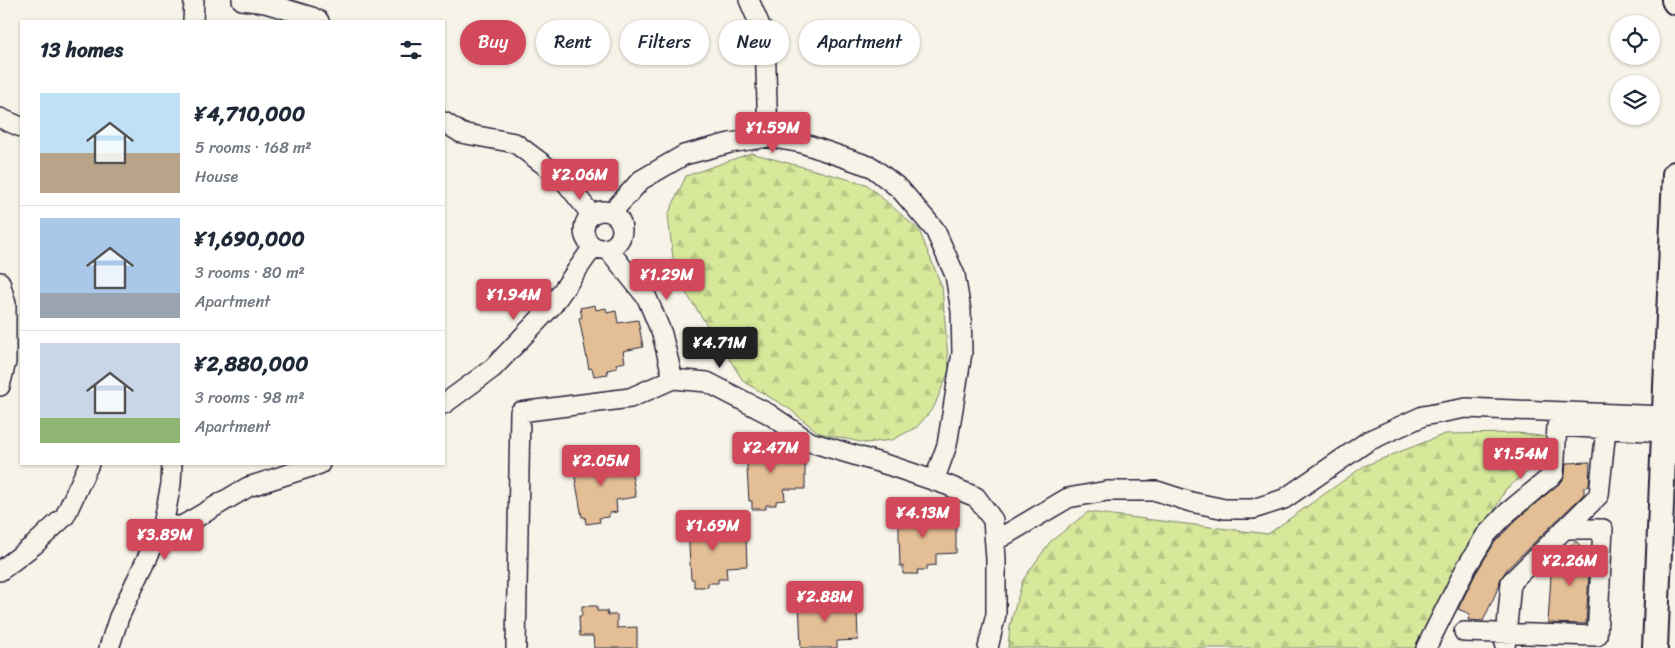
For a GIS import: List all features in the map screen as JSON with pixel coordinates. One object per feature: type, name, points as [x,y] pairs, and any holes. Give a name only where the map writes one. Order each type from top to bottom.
[{"type":"main road","points":[[1655,648],[1675,174]]},
{"type":"street","points":[[193,20],[194,0]]},
{"type":"street","points":[[242,0],[265,3],[317,20]]},
{"type":"street","points":[[749,0],[765,37],[768,138]]},
{"type":"street","points":[[0,118],[20,127]]},
{"type":"street","points":[[445,123],[461,133],[515,144],[563,179],[591,214]]},
{"type":"street","points":[[612,212],[641,180],[684,155],[730,143],[768,138],[802,143],[872,167],[900,189],[935,230],[955,274],[961,311],[962,353],[947,445],[934,481]]},
{"type":"street","points":[[445,403],[493,368],[552,306],[601,248],[615,245],[620,240],[622,224],[612,212],[605,210],[591,214],[586,220],[584,235],[588,242],[601,248],[648,298],[662,334],[673,379]]},
{"type":"street","points":[[0,282],[6,304],[6,362],[0,386]]},
{"type":"street","points":[[516,648],[520,412],[630,398],[673,379],[707,382],[769,414],[810,442],[934,481],[976,497],[993,520],[995,541],[996,614],[988,648]]},
{"type":"street","points":[[995,541],[1068,498],[1106,491],[1158,490],[1191,502],[1225,509],[1253,509],[1284,500],[1368,441],[1423,416],[1466,408],[1664,424]]},
{"type":"street","points":[[1426,648],[1466,568],[1486,535],[1508,512],[1554,474],[1557,426],[1606,429],[1664,424]]},
{"type":"street","points":[[1506,640],[1510,582],[1599,495],[1606,429]]},
{"type":"street","points":[[0,571],[34,546],[65,516],[89,465]]},
{"type":"street","points":[[109,648],[118,617],[163,525],[171,484],[172,465]]},
{"type":"street","points":[[163,525],[182,526],[248,487],[317,465]]},
{"type":"street","points":[[1464,632],[1506,640],[1597,636],[1603,529],[1564,529]]},
{"type":"green space","points":[[751,153],[866,184],[919,230],[942,287],[949,370],[934,407],[917,427],[892,440],[865,443],[819,433],[788,408],[744,382],[675,276],[668,215],[686,176]]},
{"type":"green space","points":[[1518,433],[1548,437],[1546,457],[1506,489],[1419,648],[1008,648],[1010,625],[1023,580],[1050,542],[1088,512],[1268,534],[1364,466],[1445,434]]},
{"type":"building","points":[[595,305],[596,310],[606,308],[607,313],[616,311],[618,323],[638,320],[643,347],[623,351],[625,362],[616,364],[617,368],[607,370],[608,374],[594,376],[592,368],[589,369],[579,318],[582,317],[580,308]]},
{"type":"building","points":[[749,439],[765,439],[765,444],[775,444],[775,448],[784,448],[785,461],[805,460],[805,489],[784,489],[785,500],[776,501],[776,505],[766,505],[766,509],[752,509],[752,501],[749,501],[747,469],[747,449],[750,449]]},
{"type":"building","points":[[589,453],[590,458],[600,457],[601,461],[610,460],[612,472],[631,469],[636,497],[616,500],[617,512],[609,513],[609,517],[599,518],[600,522],[586,524],[585,517],[582,517],[573,466],[576,465],[574,456]]},
{"type":"building","points":[[1590,462],[1589,486],[1584,487],[1584,494],[1507,569],[1500,580],[1483,621],[1468,620],[1470,614],[1458,609],[1476,573],[1495,542],[1516,520],[1561,482],[1565,475],[1566,463]]},
{"type":"building","points":[[901,504],[916,504],[916,509],[926,509],[927,513],[936,513],[936,526],[956,525],[956,553],[936,554],[936,565],[927,566],[927,570],[917,570],[918,574],[903,574],[903,566],[900,566],[899,534]]},
{"type":"building","points":[[691,517],[706,517],[707,522],[717,522],[717,526],[726,526],[726,539],[746,538],[747,566],[726,567],[727,579],[718,579],[718,583],[708,583],[708,587],[694,587],[694,579],[691,579],[689,547]]},
{"type":"building","points":[[1576,541],[1590,557],[1586,624],[1548,623],[1552,559],[1563,560],[1563,552]]},
{"type":"building","points":[[802,591],[817,591],[817,596],[827,596],[828,600],[837,600],[837,613],[857,612],[858,640],[837,641],[837,648],[801,648],[799,601],[802,601]]},
{"type":"building","points":[[582,606],[597,606],[597,611],[607,611],[608,615],[617,615],[617,628],[637,627],[637,648],[594,648],[593,636],[580,636],[579,616],[582,616]]}]
